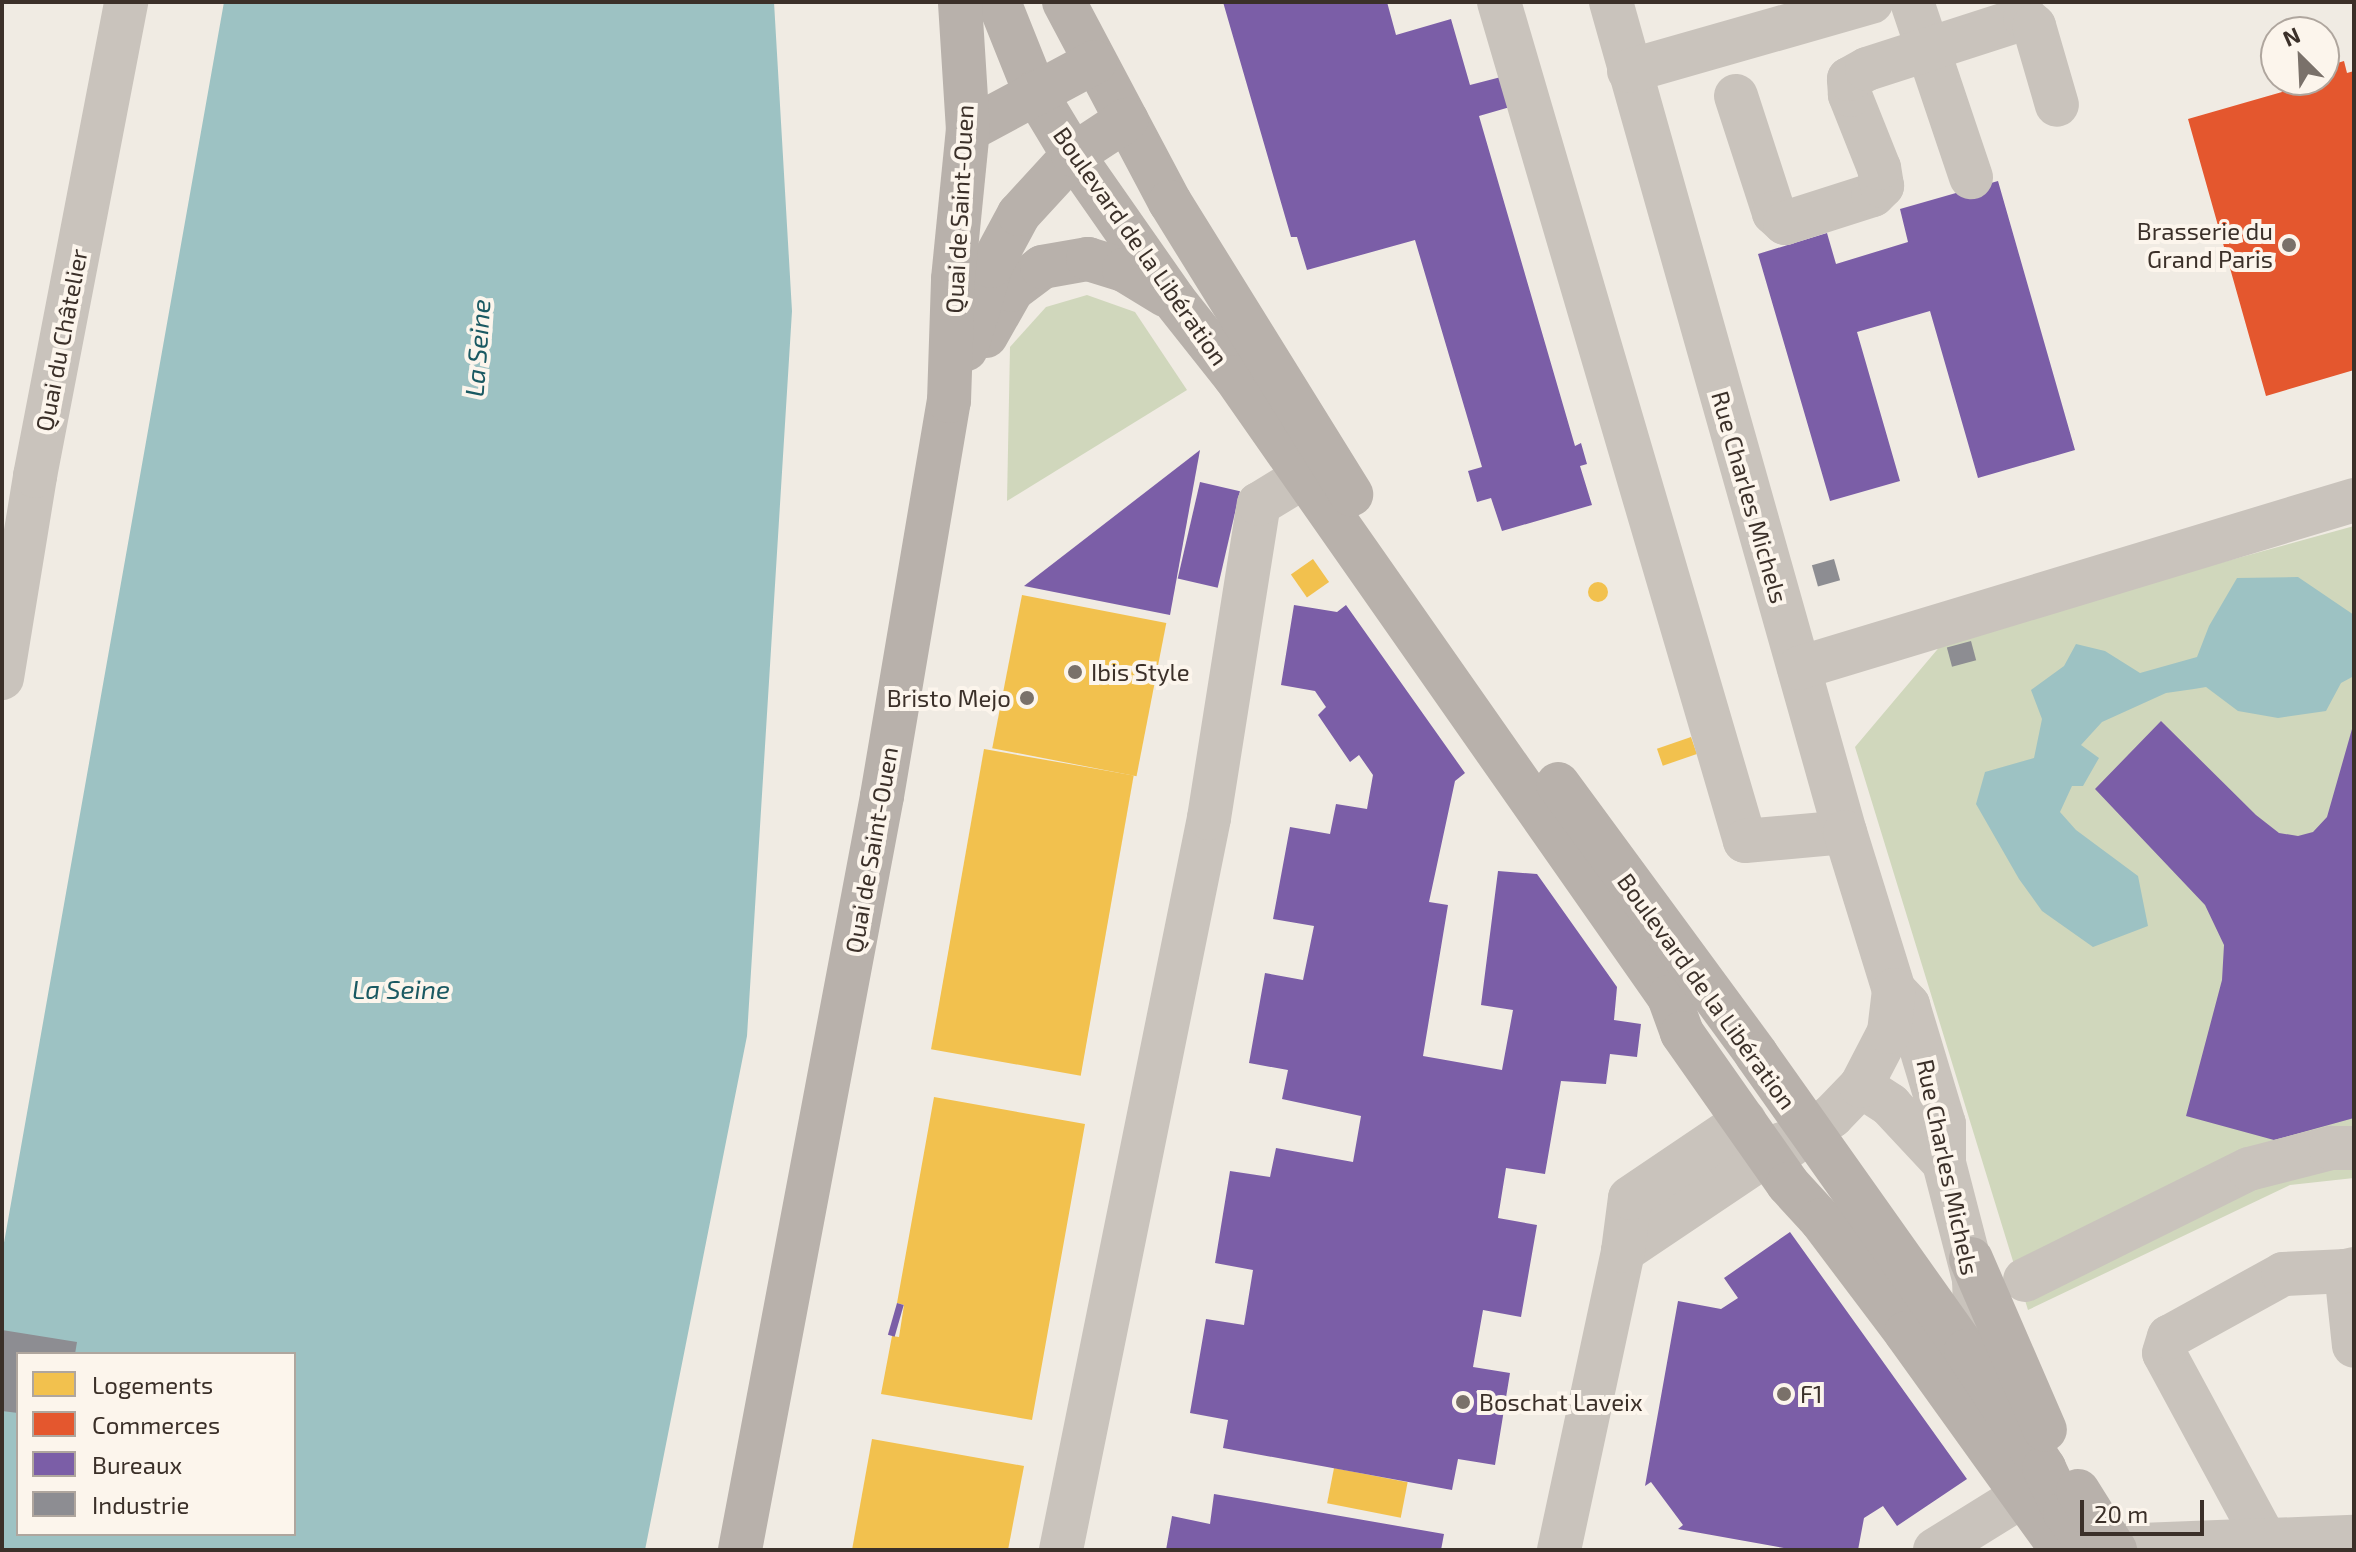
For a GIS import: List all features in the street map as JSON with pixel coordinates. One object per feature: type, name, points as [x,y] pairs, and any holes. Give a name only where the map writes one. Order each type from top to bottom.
[{"type":"main road","name":"Quai de Saint-Ouen","points":[[740,1550],[882,796],[949,401],[953,279],[968,130],[960,2]]},
{"type":"main road","name":"Boulevard de la Libération","points":[[999,2],[1035,92],[1073,155],[1174,300],[1235,377],[1316,470],[1611,861],[1777,1143],[2022,1496],[2094,1548]]},
{"type":"main road","points":[[1064,2],[1316,470]]},
{"type":"main road","points":[[968,130],[1095,62]]},
{"type":"main road","points":[[949,401],[991,266],[1019,214],[1073,155],[1126,120]]},
{"type":"main road","points":[[949,401],[1012,290],[1042,267],[1088,259],[1124,270],[1174,300]]},
{"type":"main road","name":"Boulevard de la Libération","points":[[1316,470],[1669,997],[1682,1033],[1777,1143],[1966,1351],[2044,1468],[2065,1513],[2094,1548]]},
{"type":"main road","points":[[1971,1259],[2094,1548]]},
{"type":"street","name":"Quai du Châtelier","points":[[2,678],[35,476],[126,2]]},
{"type":"street","points":[[1499,2],[1745,841],[1845,832]]},
{"type":"street","name":"Rue Charles Michels","points":[[1559,1550],[1623,1251],[1630,1198],[1777,1143],[1832,1116],[1861,1086],[1889,1032],[1894,990],[1845,832],[1611,2]]},
{"type":"street","points":[[1629,71],[1871,2]]},
{"type":"street","points":[[1912,2],[1971,177]]},
{"type":"street","points":[[1736,96],[1774,213],[1785,223],[1873,195],[1882,186],[1879,168],[1850,95],[1849,79],[1927,47],[2025,18],[2034,26],[2057,105]]},
{"type":"street","points":[[1061,1550],[1209,818],[1259,504],[1316,470]]},
{"type":"street","points":[[1799,668],[2352,502]]},
{"type":"street","name":"Rue Charles Michels","points":[[1894,990],[1908,1005],[1930,1075],[1944,1124],[1944,1163],[1971,1259],[1975,1309],[1966,1351]]},
{"type":"street","points":[[1861,1086],[1890,1105],[1944,1163]]},
{"type":"street","points":[[2025,1280],[2249,1169],[2331,1148],[2354,1148]]},
{"type":"street","points":[[2264,1538],[2164,1353],[2169,1337],[2283,1274],[2350,1270],[2354,1346]]},
{"type":"street","points":[[1935,1550],[2022,1496]]},
{"type":"street","points":[[2094,1548],[2264,1538],[2354,1537]]},
{"type":"green space","points":[[1087,295],[1135,312],[1187,390],[1007,501],[1010,347],[1046,307]]},
{"type":"green space","points":[[2354,526],[2354,1178],[2290,1185],[2028,1310],[1855,747],[1947,638]]},
{"type":"water","name":"La Seine","points":[[224,2],[774,2],[792,311],[747,1036],[645,1550],[2,1550],[2,1254]]},
{"type":"water","points":[[2298,577],[2354,615],[2354,676],[2341,683],[2326,711],[2278,718],[2238,711],[2206,687],[2166,693],[2102,722],[2081,745],[2099,758],[2083,786],[2072,786],[2060,812],[2076,830],[2138,876],[2148,926],[2093,947],[2042,911],[2019,879],[1976,804],[1985,772],[2034,758],[2042,719],[2031,690],[2064,666],[2076,644],[2105,651],[2140,673],[2197,657],[2209,626],[2237,578]]},
{"type":"building: Logements","points":[[1313,559],[1329,582],[1307,597],[1291,574]]},
{"type":"building: Logements","points":[[1594,582],[1602,582],[1608,592],[1602,602],[1594,602],[1588,596],[1588,588]]},
{"type":"building: Logements","points":[[1022,595],[1166,623],[1137,776],[992,748]]},
{"type":"building: Logements","points":[[1691,737],[1697,754],[1663,766],[1657,749]]},
{"type":"building: Logements","points":[[984,749],[1134,775],[1081,1076],[931,1049]]},
{"type":"building: Logements","points":[[934,1097],[1085,1124],[1032,1420],[881,1394],[892,1336],[899,1337],[904,1305],[897,1303]]},
{"type":"building: Logements","points":[[872,1439],[1024,1466],[1008,1550],[852,1550]]},
{"type":"building: Logements","points":[[1334,1468],[1408,1482],[1401,1518],[1327,1503]]},
{"type":"building: Commerces","name":"Brasserie du Grand Paris","points":[[2344,61],[2347,73],[2354,71],[2354,370],[2266,396],[2188,119],[2268,96],[2340,96],[2340,62]]},
{"type":"building: Bureaux","points":[[1223,2],[1387,2],[1396,35],[1451,19],[1470,85],[1501,77],[1510,107],[1479,116],[1575,446],[1581,443],[1587,464],[1580,466],[1592,505],[1502,531],[1491,498],[1477,502],[1468,471],[1482,467],[1415,240],[1307,270],[1297,237],[1291,237]]},
{"type":"building: Bureaux","points":[[1998,181],[2075,450],[1978,478],[1930,311],[1857,332],[1900,481],[1830,501],[1758,254],[1827,233],[1836,264],[1908,242],[1900,209]]},
{"type":"building: Bureaux","points":[[1200,450],[1170,615],[1024,586]]},
{"type":"building: Bureaux","points":[[1200,482],[1240,491],[1218,588],[1178,578]]},
{"type":"building: Bureaux","points":[[1294,605],[1337,612],[1346,605],[1465,773],[1455,781],[1429,902],[1448,905],[1423,1056],[1502,1070],[1513,1010],[1481,1005],[1498,871],[1537,874],[1617,987],[1614,1020],[1641,1024],[1637,1057],[1610,1054],[1606,1084],[1561,1081],[1545,1174],[1506,1168],[1498,1218],[1537,1225],[1521,1317],[1483,1310],[1473,1367],[1510,1373],[1495,1465],[1458,1459],[1452,1490],[1223,1448],[1228,1420],[1190,1413],[1206,1319],[1244,1325],[1253,1270],[1215,1263],[1230,1171],[1270,1177],[1276,1148],[1353,1162],[1361,1116],[1282,1099],[1288,1070],[1249,1063],[1265,973],[1303,980],[1314,926],[1273,919],[1290,827],[1330,834],[1336,804],[1367,809],[1373,775],[1359,755],[1350,762],[1318,715],[1326,707],[1315,691],[1281,685]]},
{"type":"building: Bureaux","points":[[2161,721],[2256,815],[2279,833],[2298,836],[2313,832],[2327,817],[2354,722],[2354,1118],[2274,1140],[2186,1116],[2222,980],[2224,945],[2205,905],[2095,789]]},
{"type":"building: Bureaux","name":"F1","points":[[1790,1232],[1967,1479],[1897,1526],[1883,1506],[1864,1518],[1858,1550],[1795,1550],[1678,1529],[1683,1525],[1651,1482],[1645,1486],[1678,1301],[1721,1309],[1738,1298],[1724,1278]]},
{"type":"building: Bureaux","points":[[897,1303],[904,1305],[895,1337],[888,1335]]},
{"type":"building: Bureaux","points":[[1214,1494],[1444,1534],[1441,1550],[1166,1550],[1172,1516],[1210,1524]]},
{"type":"building: Industrie","points":[[1834,559],[1840,580],[1818,586],[1812,565]]},
{"type":"building: Industrie","points":[[1971,641],[1976,660],[1952,667],[1947,647]]},
{"type":"building: Industrie","points":[[2,1330],[77,1342],[75,1352],[16,1352],[16,1413],[2,1411]]},
{"type":"place","name":"Brasserie du Grand Paris","points":[[2289,245]]},
{"type":"place","name":"Ibis Style","points":[[1075,672]]},
{"type":"place","name":"Bristo Mejo","points":[[1027,698]]},
{"type":"place","name":"F1","points":[[1784,1394]]},
{"type":"place","name":"Boschat Laveix","points":[[1463,1402]]}]
